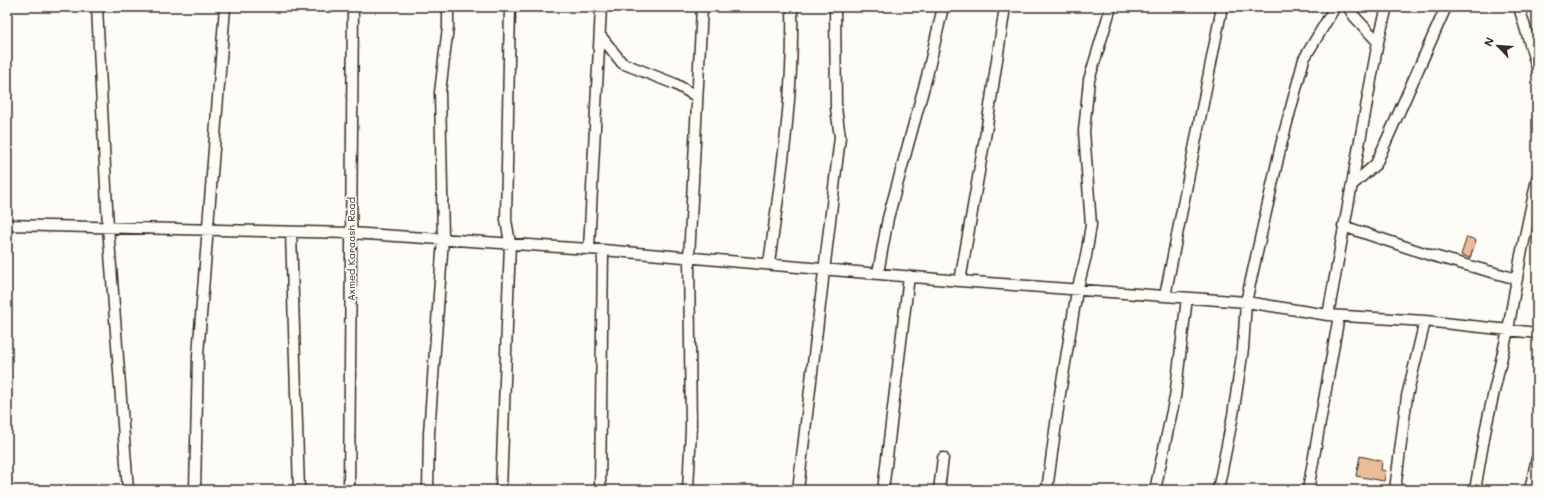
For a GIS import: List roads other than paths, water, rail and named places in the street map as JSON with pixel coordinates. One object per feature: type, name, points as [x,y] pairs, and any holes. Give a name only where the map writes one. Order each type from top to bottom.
[{"type":"street","points":[[97,7],[108,227],[128,490]]},
{"type":"street","points":[[195,490],[198,355],[224,7]]},
{"type":"street","name":"Axmed Karaash Road","points":[[349,490],[354,7]]},
{"type":"street","points":[[428,490],[429,433],[443,239],[440,92],[448,27],[448,7]]},
{"type":"street","points":[[500,490],[510,243],[506,220],[510,7]]},
{"type":"street","points":[[589,249],[601,7]]},
{"type":"street","points":[[688,490],[691,428],[689,258],[696,96],[702,7]]},
{"type":"street","points":[[769,263],[782,174],[792,73],[792,7]]},
{"type":"street","points":[[798,490],[826,270],[840,138],[836,108],[834,7]]},
{"type":"street","points":[[878,273],[888,218],[926,83],[943,7]]},
{"type":"street","points":[[960,281],[988,126],[1005,7]]},
{"type":"street","points":[[1047,490],[1060,394],[1077,291],[1086,256],[1091,225],[1084,131],[1089,80],[1111,7]]},
{"type":"street","points":[[1165,296],[1222,7]]},
{"type":"street","points":[[1218,490],[1233,415],[1243,349],[1246,302],[1281,145],[1304,59],[1336,7]]},
{"type":"street","points":[[1348,7],[1354,16],[1378,42]]},
{"type":"street","points":[[1328,315],[1343,226],[1378,42],[1387,7]]},
{"type":"street","points":[[1352,185],[1376,164],[1446,7]]},
{"type":"street","points":[[1519,7],[1537,68]]},
{"type":"street","points":[[600,35],[622,63],[675,84],[696,96]]},
{"type":"street","points":[[1475,490],[1486,427],[1508,330],[1516,279],[1537,179]]},
{"type":"street","points":[[7,225],[351,233],[510,243],[769,263],[826,270],[878,273],[1077,291],[1246,302],[1328,315],[1425,321],[1537,333]]},
{"type":"street","points":[[1343,226],[1430,254],[1516,279]]},
{"type":"street","points":[[291,232],[299,490]]},
{"type":"street","points":[[600,490],[602,250]]},
{"type":"street","points":[[883,490],[910,276]]},
{"type":"street","points":[[1155,490],[1175,397],[1187,298]]},
{"type":"street","points":[[1308,490],[1339,316]]},
{"type":"street","points":[[1395,490],[1407,396],[1425,321]]},
{"type":"street","points":[[939,490],[943,458]]},
{"type":"street","points":[[1530,490],[1537,458]]}]
